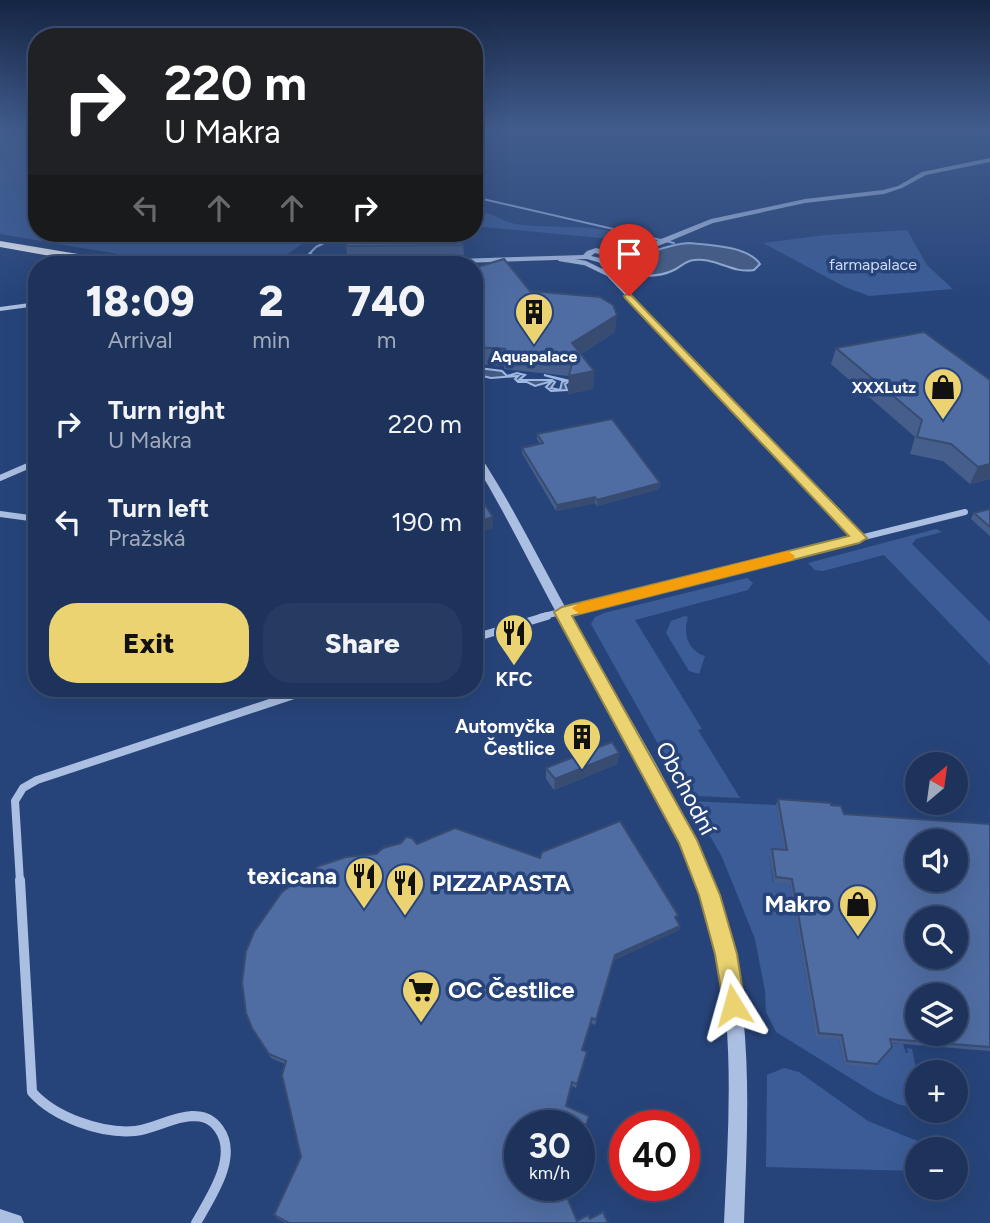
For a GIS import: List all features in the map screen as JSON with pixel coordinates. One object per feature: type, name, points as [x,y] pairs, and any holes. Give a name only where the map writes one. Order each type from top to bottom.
[{"type":"highway","points":[[0,244],[66,256]]},
{"type":"street","points":[[587,257],[587,254],[594,251],[610,255],[631,252],[711,221],[805,201],[896,188]]},
{"type":"street","points":[[483,261],[587,257],[601,261],[608,259],[610,255]]},
{"type":"street","points":[[553,259],[585,263],[609,275]]},
{"type":"street","points":[[601,261],[609,275],[859,538]]},
{"type":"street","points":[[0,309],[28,305]]},
{"type":"street","points":[[0,478],[28,466]]},
{"type":"street","name":"Obchodní","points":[[483,468],[687,840],[710,895],[726,954],[737,1031],[734,1223]]},
{"type":"street","points":[[483,635],[562,612],[965,512]]},
{"type":"street","points":[[0,514],[28,518]]},
{"type":"street","points":[[196,1223],[226,1159],[226,1141],[214,1121],[192,1114],[138,1131],[112,1130],[51,1110],[38,1101],[32,1092],[15,801],[23,788],[37,780],[288,697]]},
{"type":"street","points":[[0,1219],[14,1223]]},
{"type":"green space","points":[[0,188],[28,188],[28,239],[0,234]]},
{"type":"green space","points":[[483,212],[516,224],[591,228],[616,232],[618,236],[600,238],[483,227]]},
{"type":"green space","name":"farmapalace","points":[[907,230],[927,265],[953,289],[869,296],[845,287],[763,243],[825,235]]},
{"type":"green space","points":[[47,242],[305,242],[284,256],[130,256]]},
{"type":"green space","points":[[936,529],[942,532],[916,539],[912,544],[990,622],[990,665],[884,555],[823,571],[815,570],[808,563]]},
{"type":"green space","points":[[747,578],[753,583],[748,590],[635,620],[702,729],[698,730],[740,798],[696,796],[658,744],[591,624],[595,617],[604,613]]},
{"type":"green space","points":[[688,617],[686,635],[690,645],[705,656],[699,674],[689,671],[666,633],[671,621]]},
{"type":"green space","points":[[690,801],[776,805],[785,855],[769,855],[773,882],[790,884],[816,1037],[839,1039],[844,1065],[873,1067],[886,1043],[903,1044],[906,1053],[907,1048],[912,1049],[914,1060],[905,1060],[905,1106],[876,1094],[776,1032],[766,1012],[765,991],[755,939],[722,857]]},
{"type":"green space","points":[[784,1068],[799,1072],[868,1121],[908,1137],[905,1137],[905,1171],[766,1167],[767,1075]]},
{"type":"shaded area","points":[[689,243],[738,250],[747,253],[760,264],[754,270],[746,271],[709,261],[694,260],[668,272],[647,276],[625,272],[620,268],[653,251]]},
{"type":"shaded area","points":[[483,369],[502,371],[507,376],[517,373],[525,375],[519,380],[552,380],[555,382],[551,388],[560,390],[562,382],[565,381],[544,375],[570,381],[565,384],[567,390],[551,391],[546,387],[552,381],[535,386],[518,382],[515,379],[518,376],[483,376]]},
{"type":"building","points":[[347,242],[463,242],[463,245],[346,246]]},
{"type":"building","name":"Aquapalace","points":[[504,259],[530,291],[600,297],[613,305],[617,315],[572,343],[594,371],[569,376],[573,358],[483,348],[483,265]]},
{"type":"building","name":"XXXLutz","points":[[924,332],[990,380],[990,464],[978,467],[951,444],[917,437],[922,420],[836,348]]},
{"type":"building","points":[[612,419],[660,483],[597,500],[595,497],[557,505],[522,448],[543,443],[537,434]]},
{"type":"building","points":[[483,502],[493,517],[483,520]]},
{"type":"building","points":[[990,509],[990,527],[974,513]]},
{"type":"building","points":[[612,742],[619,753],[555,779],[546,768]]},
{"type":"building","name":"Makro","points":[[778,799],[831,803],[841,806],[844,814],[990,824],[990,1047],[968,1045],[968,983],[905,983],[905,1040],[890,1039],[892,1047],[877,1064],[847,1061],[842,1035],[819,1033],[792,879],[776,877],[772,849],[787,850]]},
{"type":"building","name":"OC Čestlice","points":[[620,821],[678,915],[675,917],[680,926],[615,955],[596,1020],[592,1018],[582,1050],[587,1052],[577,1084],[572,1082],[566,1106],[575,1110],[504,1110],[504,1201],[569,1201],[577,1221],[588,1215],[590,1219],[603,1212],[608,1223],[289,1223],[274,1215],[301,1157],[282,1075],[286,1061],[269,1054],[252,1028],[246,1013],[242,982],[246,951],[254,932],[282,892],[319,866],[346,857],[376,854],[383,848],[401,843],[406,837],[412,838],[417,844],[455,828],[540,858],[542,852]]},
{"type":"waterway","points":[[483,199],[674,243]]},
{"type":"waterway","points":[[309,254],[326,242]]},
{"type":"waterway","points":[[308,256],[311,253]]},
{"type":"slow traffic","points":[[580,608],[788,556]]},
{"type":"place","name":"Aquapalace","points":[[534,346]]},
{"type":"place","name":"XXXLutz","points":[[943,421]]},
{"type":"place","name":"KFC","points":[[514,667]]},
{"type":"place","name":"Automyčka Čestlice","points":[[582,771]]},
{"type":"place","name":"texicana","points":[[364,910]]},
{"type":"place","name":"PIZZAPASTA","points":[[405,917]]},
{"type":"place","name":"Makro","points":[[858,938]]},
{"type":"place","name":"OC Čestlice","points":[[421,1024]]},
{"type":"route","points":[[629,296],[859,538],[562,612],[687,840],[710,895],[726,954],[733,1005]]}]
